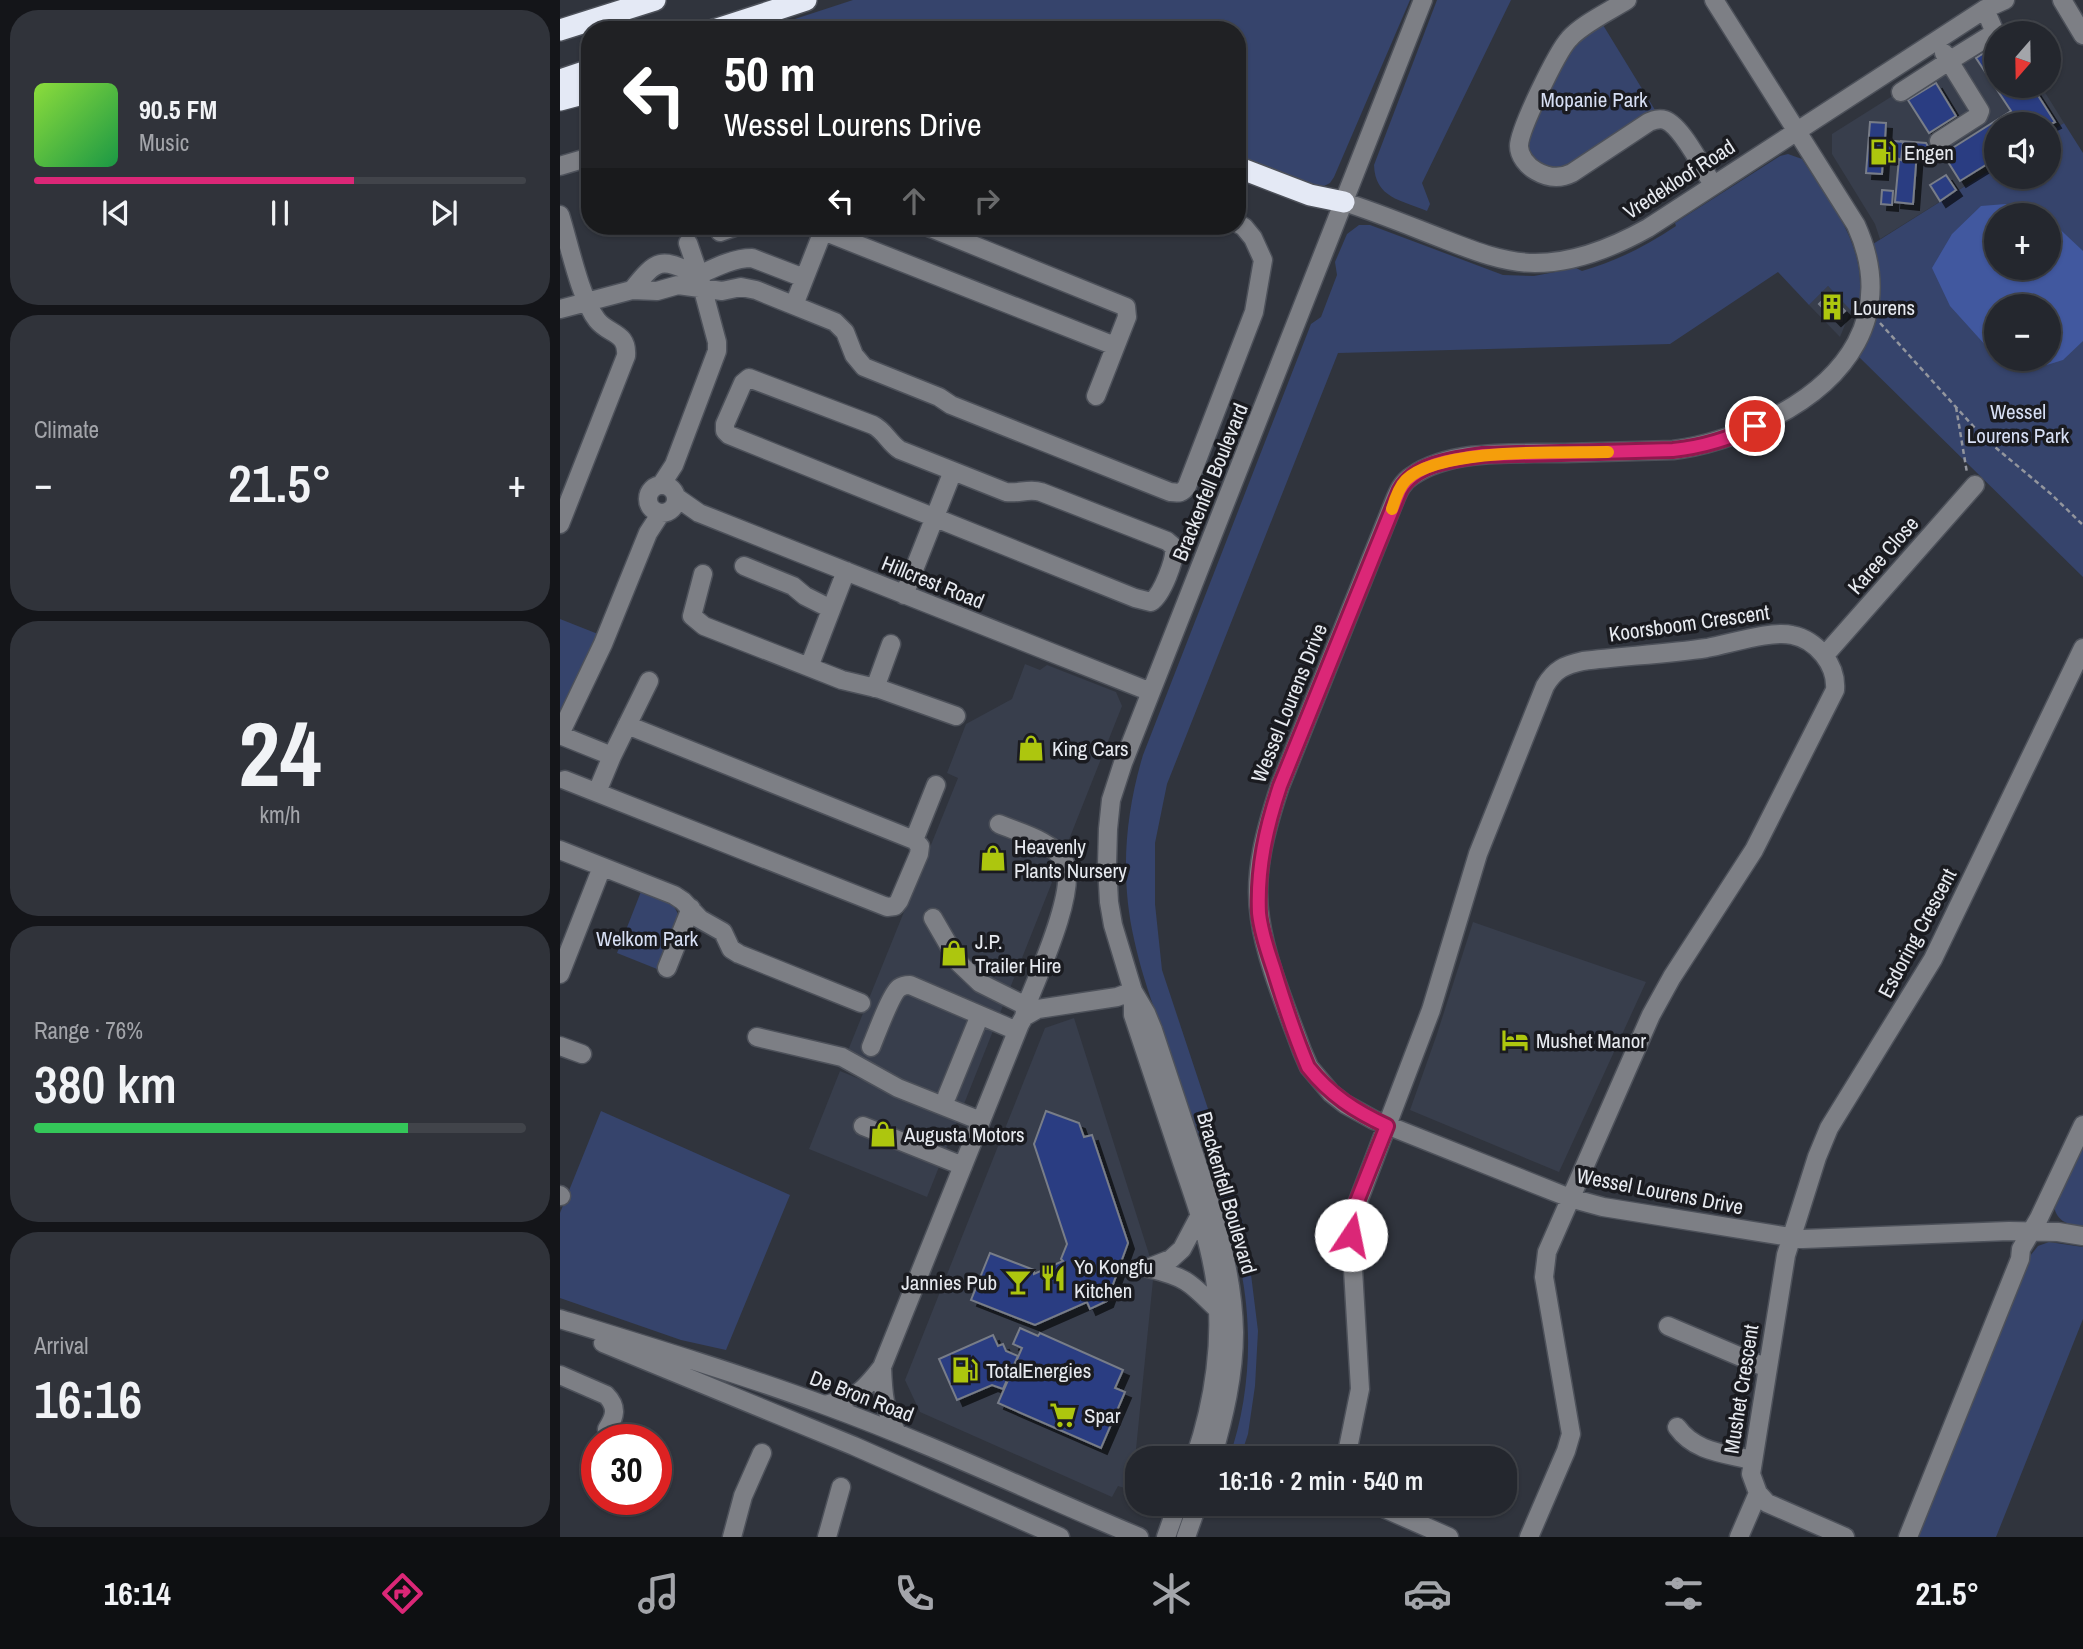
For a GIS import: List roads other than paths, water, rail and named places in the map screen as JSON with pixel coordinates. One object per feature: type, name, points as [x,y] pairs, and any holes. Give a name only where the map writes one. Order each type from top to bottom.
[{"type":"highway","points":[[588,21],[655,0]]},
{"type":"highway","points":[[742,21],[806,0]]},
{"type":"highway","points":[[560,30],[581,23]]},
{"type":"highway","points":[[560,80],[581,73]]},
{"type":"highway","points":[[560,100],[581,94]]},
{"type":"highway","points":[[1246,170],[1310,195],[1344,202]]},
{"type":"street","name":"Brackenfell Boulevard","points":[[1216,1446],[1225,1414],[1232,1365],[1234,1333],[1230,1280],[1217,1224],[1174,1093],[1153,1030],[1133,990],[1113,925],[1107,865],[1111,800],[1123,763],[1423,0]]},
{"type":"street","points":[[1627,0],[1574,34],[1565,45],[1520,134],[1519,152],[1532,168],[1549,177],[1560,177],[1572,173],[1649,122],[1664,119],[1677,128],[1713,185]]},
{"type":"street","name":"Wessel Lourens Drive","points":[[1714,0],[1856,225],[1862,240],[1871,289],[1868,311],[1858,338],[1832,377],[1812,394],[1736,435],[1673,450],[1483,455],[1428,467],[1404,482],[1280,786],[1268,823],[1259,882],[1259,916],[1265,941],[1308,1067],[1319,1081],[1345,1104],[1387,1126],[1570,1198],[1603,1208],[1803,1239],[2032,1230],[2083,1237]]},
{"type":"street","name":"Vredekloof Road","points":[[1344,202],[1507,260],[1535,263],[1577,256],[1624,241],[1985,9],[2005,0]]},
{"type":"street","points":[[2062,0],[2083,35]]},
{"type":"street","points":[[1901,92],[1990,35],[1993,28],[1985,9]]},
{"type":"street","points":[[1936,41],[1980,111],[1978,116],[1939,141]]},
{"type":"street","points":[[560,166],[581,160]]},
{"type":"street","points":[[560,215],[586,301],[597,319],[624,341],[626,356],[560,524]]},
{"type":"street","points":[[632,290],[650,268],[671,263],[701,282],[722,291],[746,287],[838,325],[845,332],[856,359],[863,367],[1105,467],[1170,492],[1182,493],[1254,312],[1263,260],[1246,229]]},
{"type":"street","points":[[794,305],[821,235]]},
{"type":"street","points":[[841,235],[1115,346]]},
{"type":"street","points":[[949,235],[1123,304],[1128,314],[1096,396]]},
{"type":"street","points":[[612,756],[560,735],[603,644],[664,500],[674,465],[717,351],[701,282],[688,243]]},
{"type":"street","points":[[560,309],[632,290],[657,291],[701,282],[737,261],[752,258],[804,278]]},
{"type":"street","points":[[749,378],[873,425],[900,450],[1006,492],[1016,493],[1030,489],[1041,492],[1167,541],[1175,551],[1159,596],[1146,602],[934,518],[729,435],[725,431],[725,424],[743,383],[749,378]]},
{"type":"street","points":[[904,595],[953,471]]},
{"type":"street","name":"Karee Close","points":[[1825,655],[1973,488]]},
{"type":"street","name":"Hillcrest Road","points":[[664,500],[1151,692]]},
{"type":"street","points":[[744,566],[793,586],[831,610]]},
{"type":"street","points":[[809,667],[846,571]]},
{"type":"street","points":[[703,574],[693,609],[694,619],[704,626],[842,680],[875,688],[956,716]]},
{"type":"street","name":"Koorsboom Crescent","points":[[1348,1446],[1360,1389],[1352,1220],[1434,1000],[1478,854],[1545,686],[1556,671],[1583,661],[1706,648],[1780,633],[1799,637],[1825,655]]},
{"type":"street","points":[[875,688],[891,644]]},
{"type":"street","name":"Esdoring Crescent","points":[[1791,1237],[1829,1128],[1933,959],[2083,648]]},
{"type":"street","points":[[1529,1537],[1571,1434],[1544,1277],[1547,1252],[1651,1015],[1672,977],[1755,850],[1831,698],[1835,683],[1833,671],[1825,655]]},
{"type":"street","points":[[597,792],[649,681]]},
{"type":"street","points":[[565,780],[887,907],[895,906],[900,901],[919,854],[919,846],[914,840],[627,725]]},
{"type":"street","points":[[914,840],[936,785]]},
{"type":"street","points":[[825,1405],[851,1398],[864,1390],[882,1367],[1062,911],[1068,872],[1065,862],[1058,853],[1041,841],[999,824]]},
{"type":"street","points":[[560,850],[674,895],[700,919],[725,935],[731,949],[739,954],[861,1003]]},
{"type":"street","points":[[560,974],[602,867]]},
{"type":"street","points":[[667,968],[691,908]]},
{"type":"street","points":[[933,918],[959,963],[1022,1018]]},
{"type":"street","points":[[871,1046],[900,987],[911,985],[980,1015],[1022,1018],[1038,1009],[1117,997],[1133,990]]},
{"type":"street","name":"Brackenfell Boulevard","points":[[1133,990],[1133,1015],[1200,1215],[1215,1280],[1215,1376],[1206,1425],[1199,1446]]},
{"type":"street","points":[[947,1096],[980,1015]]},
{"type":"street","points":[[757,1037],[842,1057],[898,1088],[981,1121]]},
{"type":"street","points":[[560,1045],[582,1054]]},
{"type":"street","points":[[1908,1537],[2015,1272],[2021,1249],[2083,1125]]},
{"type":"street","points":[[863,1126],[963,1166]]},
{"type":"street","points":[[1200,1215],[1182,1249],[1171,1259],[1148,1268],[1189,1282],[1217,1310]]},
{"type":"street","name":"Mushet Crescent","points":[[1758,1493],[1751,1474],[1752,1460],[1791,1237]]},
{"type":"street","name":"De Bron Road","points":[[560,1319],[728,1371],[825,1405],[1139,1537]]},
{"type":"street","points":[[560,1325],[853,1446],[1060,1537]]},
{"type":"street","points":[[1668,1326],[1767,1368]]},
{"type":"street","points":[[882,1367],[887,1416],[897,1433]]},
{"type":"street","points":[[560,1375],[611,1399],[615,1416],[610,1424]]},
{"type":"street","points":[[1677,1427],[1693,1444],[1752,1460]]},
{"type":"street","points":[[733,1537],[743,1496],[762,1453]]},
{"type":"street","points":[[827,1537],[841,1487]]},
{"type":"street","points":[[1739,1537],[1758,1493],[1767,1503],[1845,1537]]},
{"type":"street","points":[[1166,1537],[1173,1516]]},
{"type":"street","points":[[1186,1537],[1193,1516]]},
{"type":"street","points":[[1401,1516],[1449,1537]]},
{"type":"water","points":[[1984,206],[1984,280],[2061,280],[2061,230],[2083,251],[2083,341],[2063,360],[2061,294],[1984,294],[1984,344],[1950,306],[1932,268],[1952,234]]},
{"type":"place","name":"Engen","points":[[1883,152]]},
{"type":"place","name":"Lourens","points":[[1832,307]]},
{"type":"place","name":"King Cars","points":[[1031,748]]},
{"type":"place","name":"Heavenly Plants Nursery","points":[[993,858]]},
{"type":"place","name":"J.P. Trailer Hire","points":[[954,953]]},
{"type":"place","name":"Mushet Manor","points":[[1515,1040]]},
{"type":"place","name":"Augusta Motors","points":[[883,1134]]},
{"type":"place","name":"Yo Kongfu Kitchen","points":[[1053,1278]]},
{"type":"place","name":"Jannies Pub","points":[[1018,1282]]},
{"type":"place","name":"TotalEnergies","points":[[965,1370]]},
{"type":"place","name":"Spar","points":[[1063,1415]]},
{"type":"park label","name":"Mopanie Park","points":[[1594,99]]},
{"type":"park label","name":"Wessel Lourens Park","points":[[2018,423]]},
{"type":"park label","name":"Welkom Park","points":[[647,938]]}]
